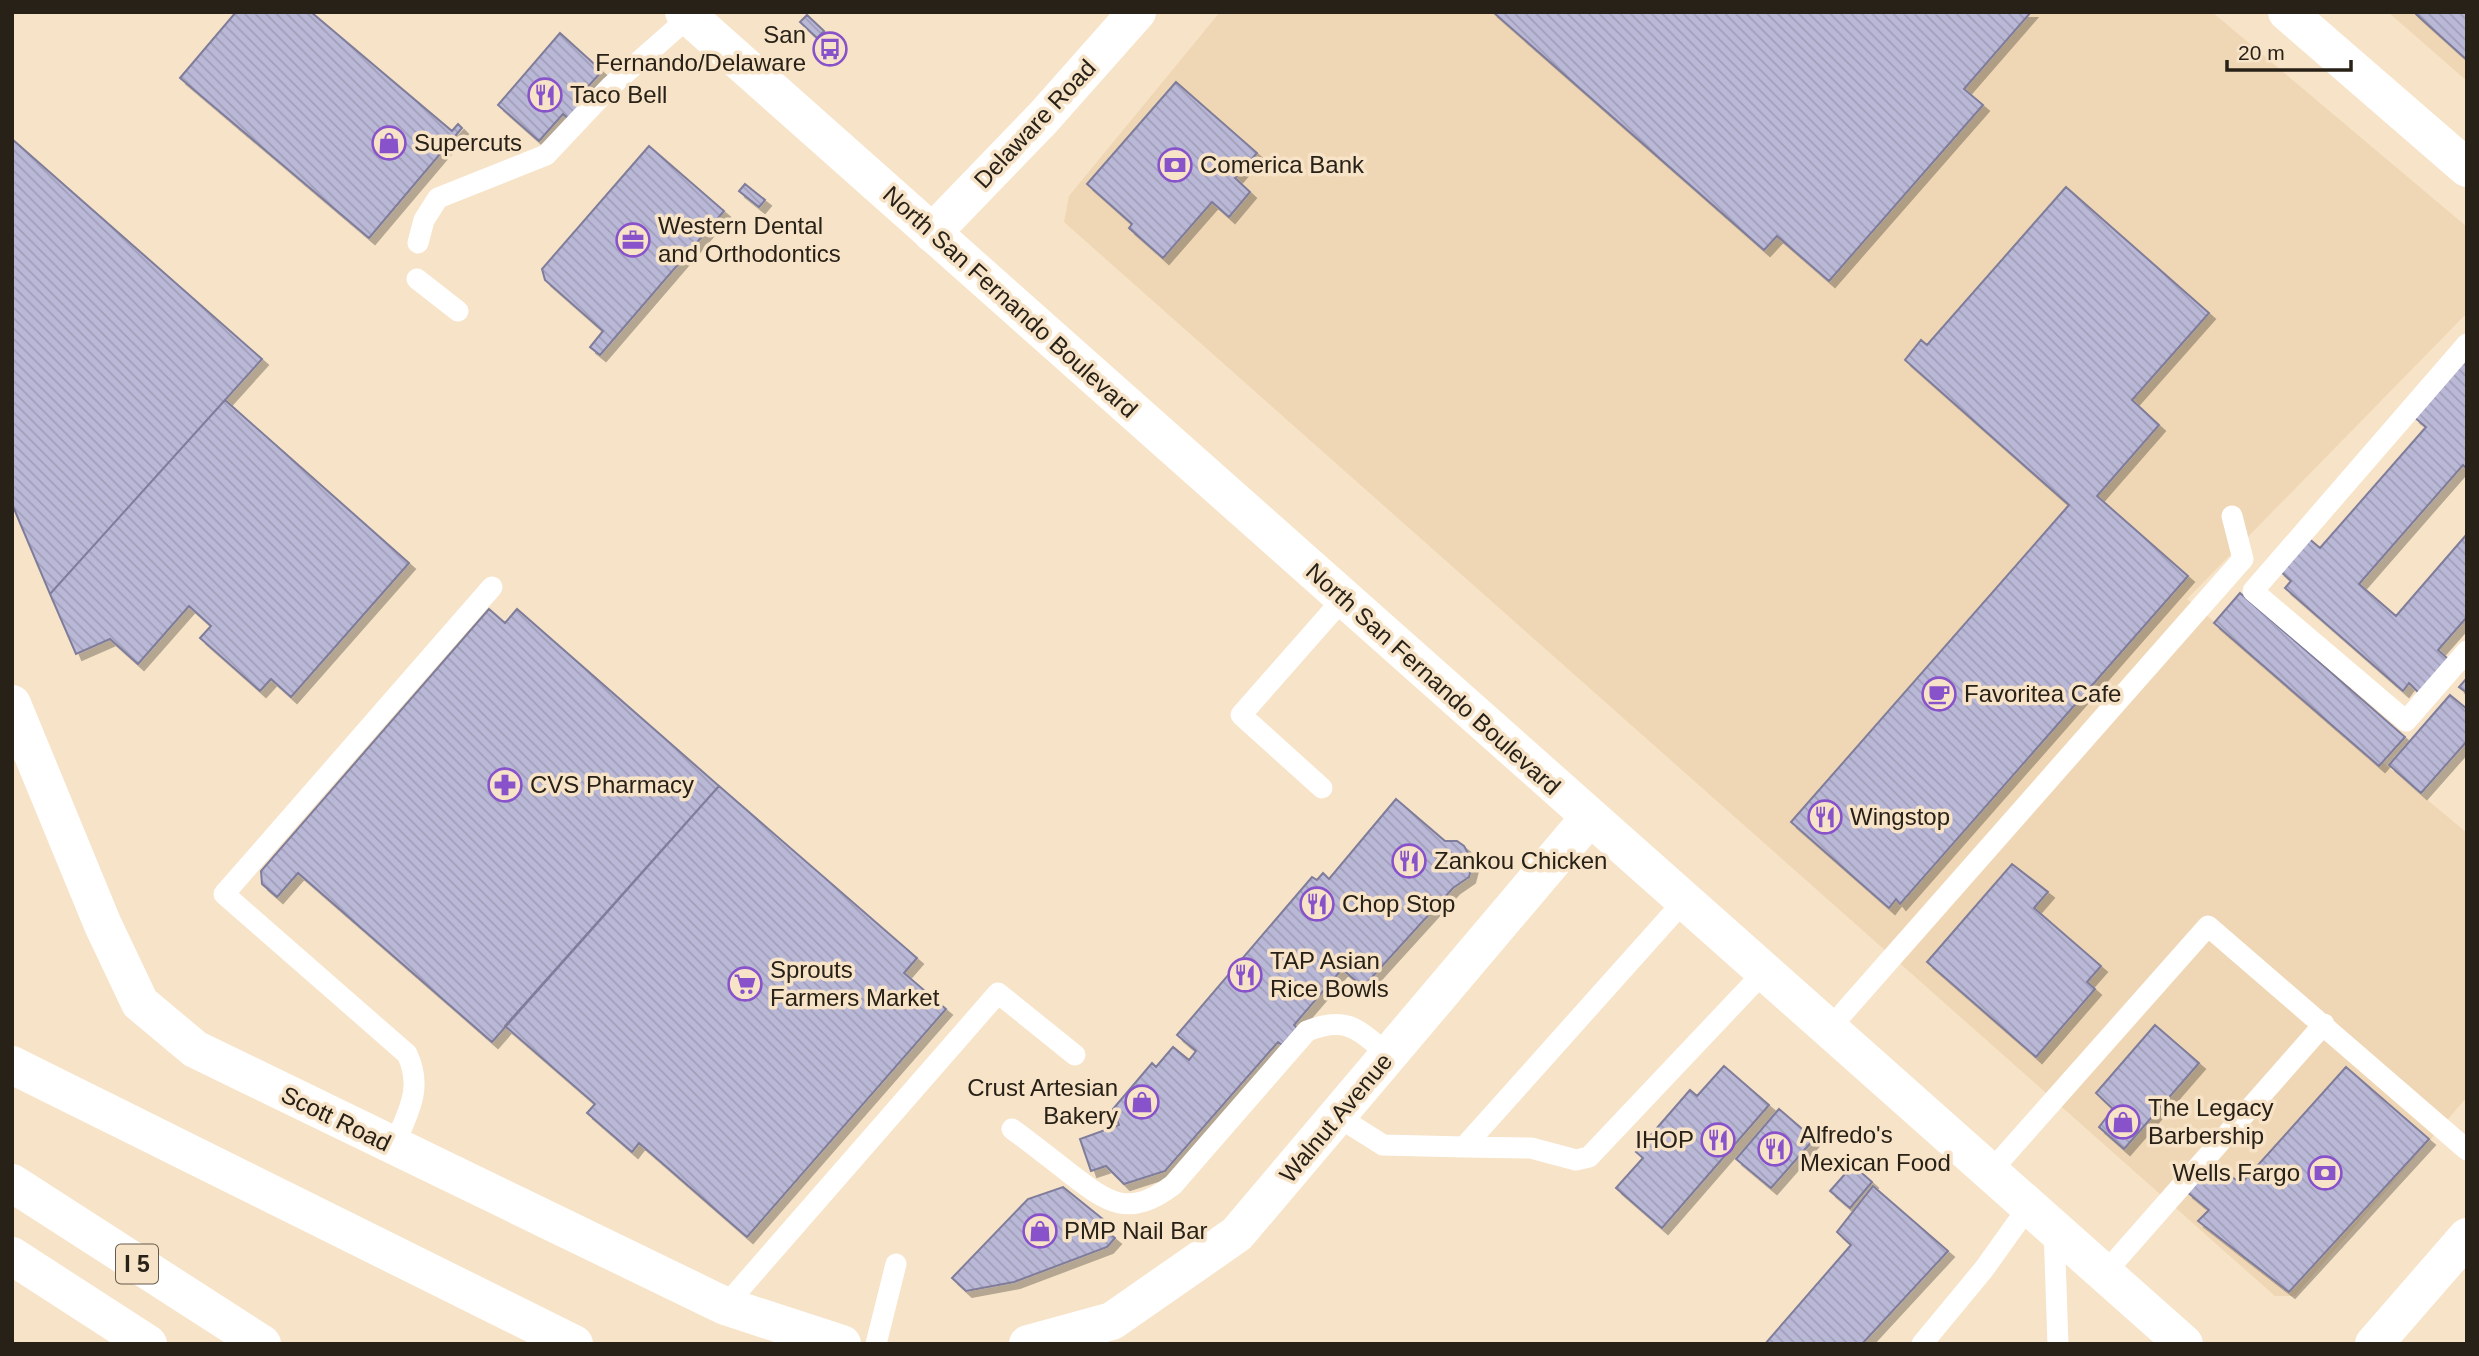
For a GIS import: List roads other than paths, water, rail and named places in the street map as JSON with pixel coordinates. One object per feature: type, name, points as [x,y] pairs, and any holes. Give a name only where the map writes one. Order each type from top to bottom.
[{"type":"main road","name":"Delaware Road","points":[[932,233],[1043,118],[1137,12]]},
{"type":"main road","points":[[2287,12],[2467,168]]},
{"type":"main road","name":"North San Fernando Boulevard","points":[[687,15],[2184,1344]]},
{"type":"main road","name":"Scott Road","points":[[12,704],[103,925],[141,1003],[195,1049],[393,1148],[725,1306],[842,1344]]},
{"type":"main road","name":"Walnut Avenue","points":[[1027,1344],[1112,1321],[1237,1234],[1589,818]]},
{"type":"main road","points":[[12,1065],[574,1344]]},
{"type":"main road","name":"I 5","points":[[12,1183],[262,1344]]},
{"type":"main road","points":[[2374,1344],[2467,1237]]},
{"type":"main road","points":[[12,1256],[148,1344]]},
{"type":"lane","points":[[418,243],[424,220],[438,198],[546,155],[611,86],[687,15]]},
{"type":"lane","points":[[417,279],[458,312]]},
{"type":"lane","points":[[2467,344],[2253,591],[2406,721],[2467,651]]},
{"type":"lane","points":[[1829,1029],[2243,559],[2232,516]]},
{"type":"lane","points":[[393,1148],[416,1089],[415,1071],[407,1054],[224,894],[492,587]]},
{"type":"lane","points":[[1322,788],[1241,715],[1343,598]]},
{"type":"lane","points":[[1464,1147],[1684,901]]},
{"type":"lane","points":[[1991,1171],[2208,926],[2467,1150]]},
{"type":"lane","points":[[1337,1116],[1383,1144],[1531,1148],[1576,1160],[1589,1157],[1764,972]]},
{"type":"lane","points":[[725,1306],[998,993],[1075,1055]]},
{"type":"lane","points":[[1012,1129],[1104,1200],[1128,1205],[1156,1198],[1173,1185],[1307,1031],[1329,1022],[1355,1027],[1389,1055]]},
{"type":"lane","points":[[2104,1274],[2324,1024]]},
{"type":"lane","points":[[1922,1344],[1984,1269],[2041,1217]]},
{"type":"lane","points":[[2041,1217],[2058,1344]]},
{"type":"lane","points":[[876,1344],[896,1264]]},
{"type":"place","name":"San Fernando/Delaware","points":[[830,49]]},
{"type":"place","name":"Taco Bell","points":[[545,95]]},
{"type":"place","name":"Supercuts","points":[[389,143]]},
{"type":"place","name":"Comerica Bank","points":[[1175,165]]},
{"type":"place","name":"Western Dental and Orthodontics","points":[[633,240]]},
{"type":"place","name":"Favoritea Cafe","points":[[1939,694]]},
{"type":"place","name":"CVS Pharmacy","points":[[505,785]]},
{"type":"place","name":"Wingstop","points":[[1825,817]]},
{"type":"place","name":"Zankou Chicken","points":[[1409,861]]},
{"type":"place","name":"Chop Stop","points":[[1317,904]]},
{"type":"place","name":"TAP Asian Rice Bowls","points":[[1245,975]]},
{"type":"place","name":"Sprouts Farmers Market","points":[[745,984]]},
{"type":"place","name":"Crust Artesian Bakery","points":[[1142,1102]]},
{"type":"place","name":"The Legacy Barbership","points":[[2123,1122]]},
{"type":"place","name":"IHOP","points":[[1718,1140]]},
{"type":"place","name":"Alfredo's Mexican Food","points":[[1775,1149]]},
{"type":"place","name":"Wells Fargo","points":[[2325,1173]]},
{"type":"place","name":"PMP Nail Bar","points":[[1040,1231]]}]
